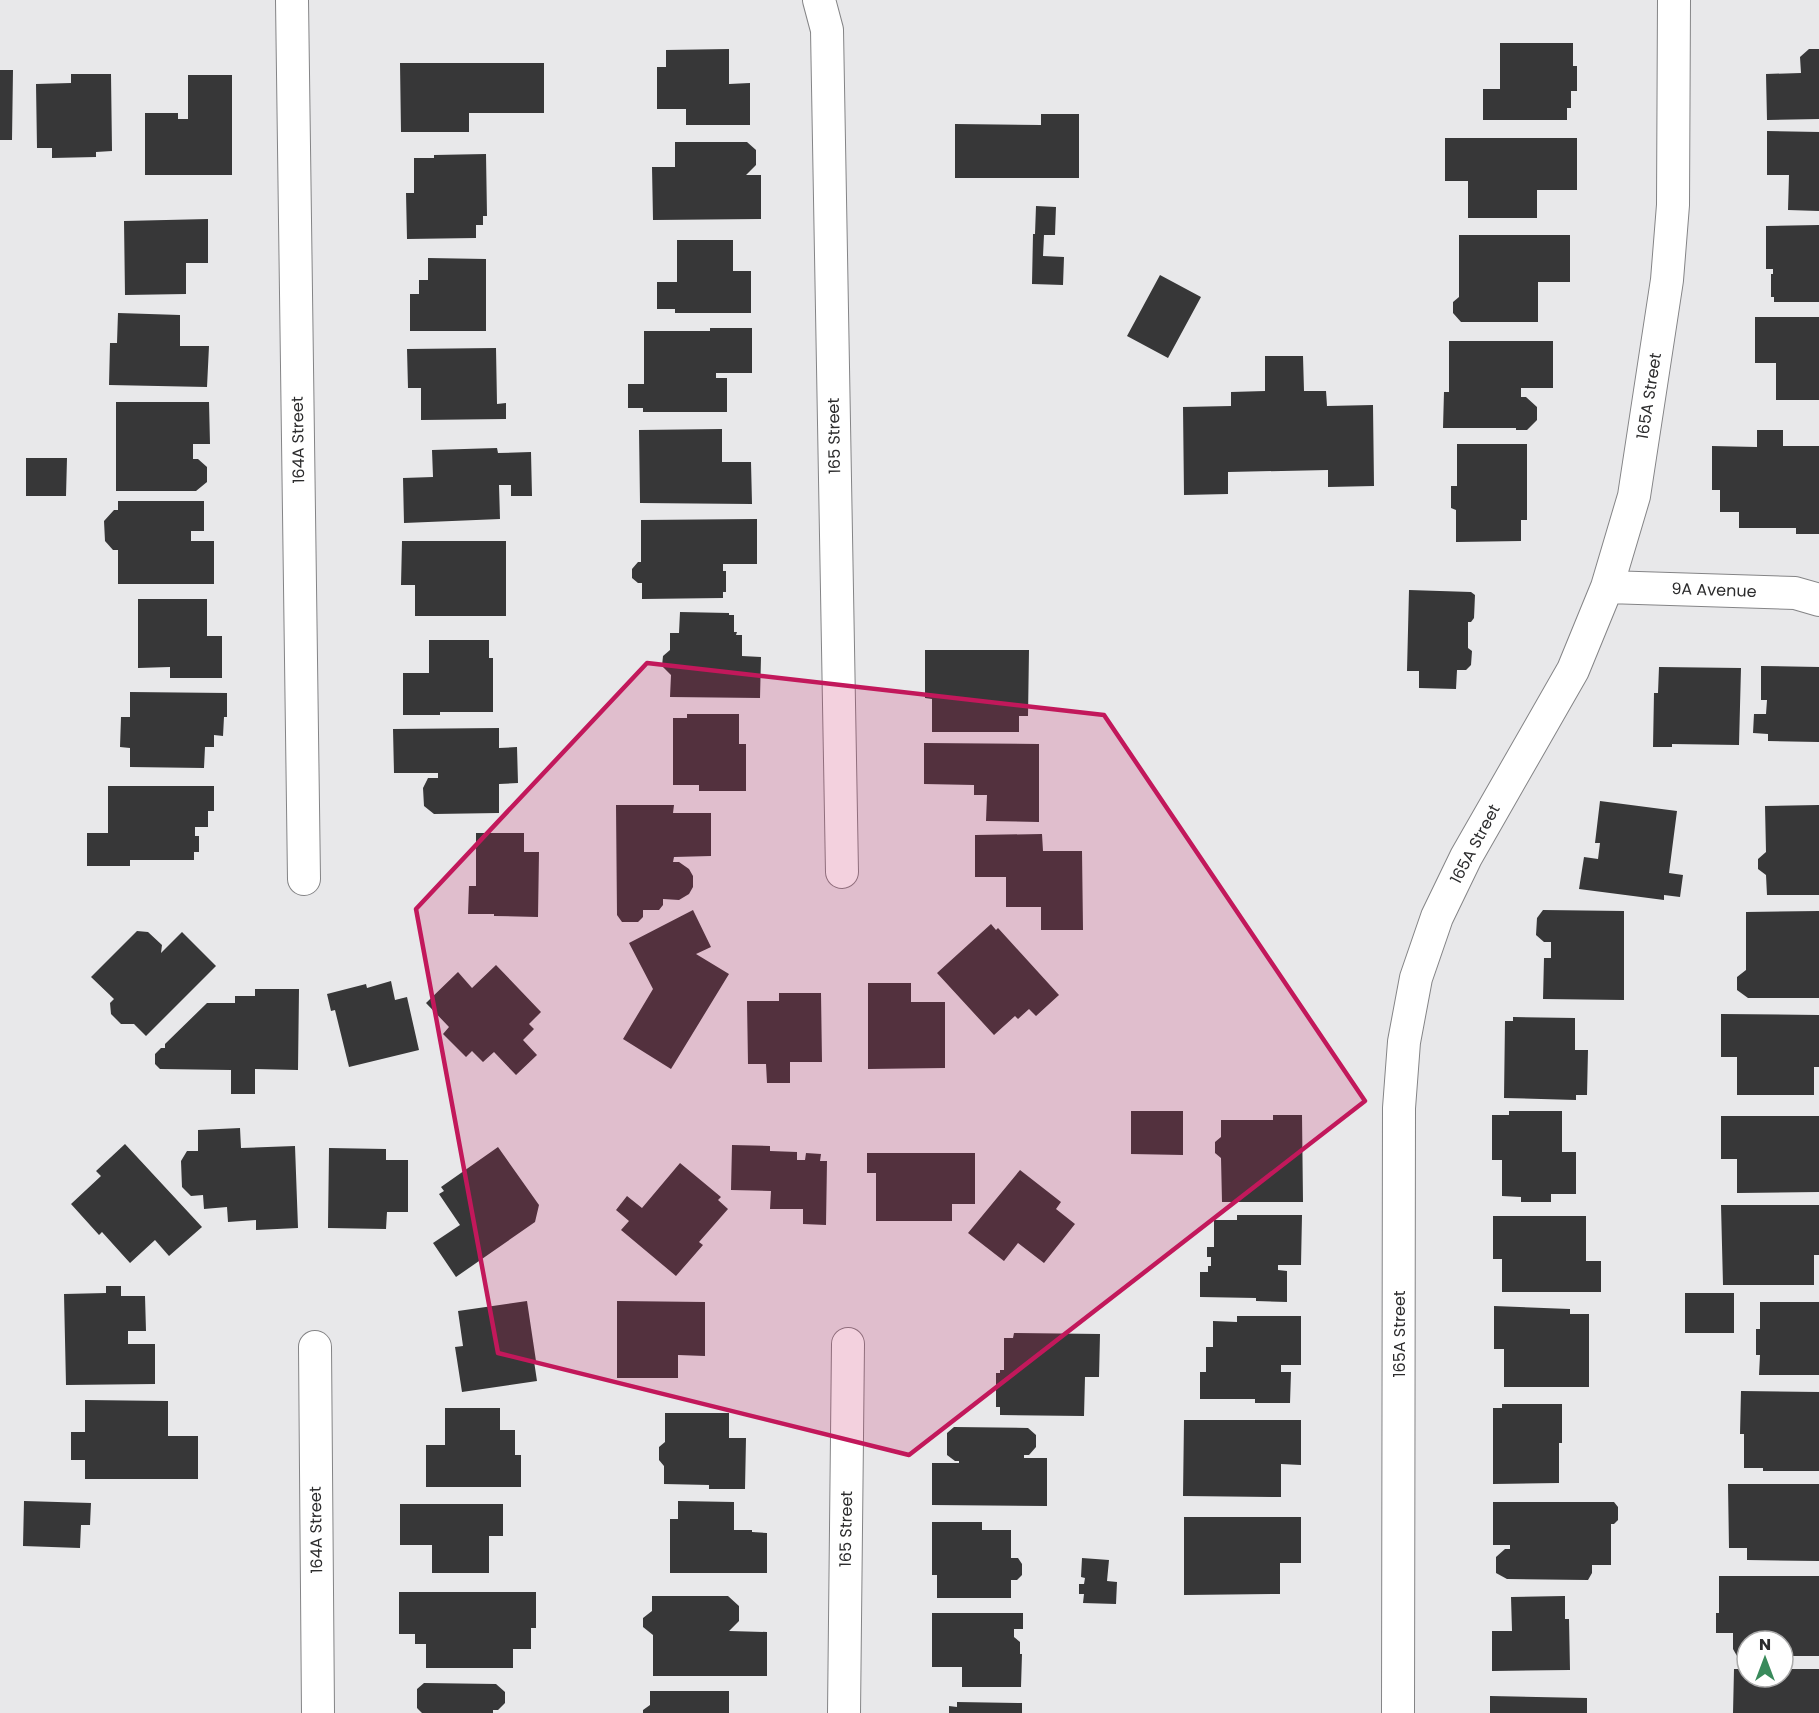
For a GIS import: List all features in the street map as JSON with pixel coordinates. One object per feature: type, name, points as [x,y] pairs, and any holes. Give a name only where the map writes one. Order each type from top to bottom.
[{"type":"street","name":"164A Street","points":[[292,0],[304,879]]},
{"type":"street","name":"165 Street","points":[[819,0],[827,30],[842,872]]},
{"type":"street","name":"165A Street","points":[[1398,1713],[1399,1108],[1404,1042],[1416,978],[1437,917],[1466,858],[1573,670],[1607,587],[1634,496],[1667,280],[1673,205],[1674,0]]},
{"type":"street","name":"9A Avenue","points":[[1607,587],[1795,593],[1819,600]]},
{"type":"street","name":"165 Street","points":[[844,1713],[848,1344]]},
{"type":"street","name":"164A Street","points":[[315,1347],[318,1713]]},
{"type":"highlighted area","points":[[647,663],[1104,715],[1365,1101],[909,1455],[498,1353],[416,909]]},
{"type":"building","points":[[1500,43],[1573,43],[1573,66],[1577,66],[1577,91],[1571,91],[1571,108],[1567,108],[1567,120],[1483,120],[1483,89],[1500,89]]},
{"type":"building","points":[[729,49],[729,84],[750,83],[750,125],[686,125],[686,109],[657,109],[657,67],[666,67],[666,50]]},
{"type":"building","points":[[1809,49],[1819,49],[1819,119],[1767,120],[1766,74],[1801,73],[1800,57]]},
{"type":"building","points":[[400,63],[544,63],[544,113],[469,113],[469,132],[401,132]]},
{"type":"building","points":[[0,70],[13,70],[12,140],[0,140]]},
{"type":"building","points":[[71,74],[111,74],[112,151],[96,152],[96,157],[52,158],[52,148],[37,148],[36,84],[71,83]]},
{"type":"building","points":[[188,75],[232,75],[232,175],[145,175],[145,113],[178,113],[178,119],[188,119]]},
{"type":"building","points":[[1041,114],[1079,114],[1079,178],[955,178],[955,124],[1041,125]]},
{"type":"building","points":[[1767,131],[1819,132],[1819,211],[1788,210],[1789,175],[1767,175]]},
{"type":"building","points":[[1445,138],[1577,138],[1577,190],[1537,190],[1537,218],[1468,218],[1468,181],[1445,181]]},
{"type":"building","points":[[675,142],[747,142],[756,150],[756,165],[746,175],[761,175],[761,219],[653,220],[652,167],[675,167]]},
{"type":"building","points":[[486,154],[487,216],[483,216],[483,225],[476,225],[476,238],[407,239],[406,193],[414,193],[414,158],[434,158],[434,155]]},
{"type":"building","points":[[1036,206],[1056,207],[1055,235],[1044,235],[1043,256],[1064,257],[1063,285],[1032,284]]},
{"type":"building","points":[[208,219],[208,263],[186,263],[186,294],[125,295],[124,221]]},
{"type":"building","points":[[1819,225],[1819,302],[1774,302],[1774,297],[1771,297],[1773,269],[1766,269],[1766,226]]},
{"type":"building","points":[[1459,235],[1570,235],[1570,282],[1538,282],[1538,322],[1461,322],[1453,313],[1453,302],[1459,297]]},
{"type":"building","points":[[677,240],[733,240],[733,271],[751,271],[751,313],[675,313],[675,309],[657,309],[657,282],[677,282]]},
{"type":"building","points":[[428,258],[486,259],[486,331],[410,331],[410,294],[419,294],[419,280],[428,280]]},
{"type":"building","points":[[1160,275],[1201,297],[1168,358],[1127,336]]},
{"type":"building","points":[[118,313],[180,315],[180,346],[209,346],[207,387],[109,385],[110,343],[117,343]]},
{"type":"building","points":[[1755,317],[1819,317],[1819,400],[1776,400],[1776,363],[1755,363]]},
{"type":"building","points":[[710,328],[752,328],[752,373],[716,373],[716,378],[727,378],[727,412],[643,412],[643,408],[628,408],[628,384],[644,384],[644,331],[710,331]]},
{"type":"building","points":[[1449,341],[1553,341],[1553,388],[1521,388],[1521,397],[1526,397],[1537,407],[1537,420],[1527,430],[1443,428],[1444,392],[1449,392]]},
{"type":"building","points":[[496,348],[497,404],[506,403],[506,419],[421,420],[421,388],[408,388],[407,349]]},
{"type":"building","points":[[1265,356],[1303,356],[1304,391],[1326,391],[1327,406],[1373,405],[1374,486],[1328,487],[1328,470],[1228,472],[1228,494],[1184,495],[1183,407],[1231,406],[1231,392],[1265,391]]},
{"type":"building","points":[[116,402],[209,402],[210,444],[193,444],[193,459],[198,459],[207,467],[207,482],[196,491],[116,491]]},
{"type":"building","points":[[722,429],[722,462],[751,462],[752,504],[640,503],[639,430]]},
{"type":"building","points":[[1757,430],[1783,430],[1783,446],[1819,446],[1819,534],[1796,534],[1796,528],[1739,528],[1739,512],[1720,512],[1720,490],[1712,490],[1712,446],[1757,447]]},
{"type":"building","points":[[1457,444],[1527,444],[1527,520],[1521,520],[1521,541],[1456,542],[1456,510],[1451,508],[1451,486],[1457,486]]},
{"type":"building","points":[[497,448],[498,453],[531,452],[532,496],[511,496],[511,485],[499,485],[500,519],[404,523],[403,478],[433,477],[432,450]]},
{"type":"building","points":[[26,458],[67,458],[66,496],[26,496]]},
{"type":"building","points":[[118,501],[204,501],[204,531],[191,531],[191,541],[214,541],[214,584],[118,584],[118,550],[113,550],[105,541],[104,521],[114,510],[118,510]]},
{"type":"building","points":[[757,519],[757,564],[723,564],[723,571],[726,571],[726,592],[723,592],[723,598],[642,599],[642,583],[632,578],[632,569],[638,562],[641,562],[641,520]]},
{"type":"building","points":[[402,541],[506,541],[506,616],[415,616],[415,585],[401,585]]},
{"type":"building","points":[[1409,590],[1471,592],[1475,595],[1474,618],[1468,622],[1468,648],[1472,651],[1471,665],[1466,670],[1457,670],[1456,689],[1419,688],[1419,671],[1407,671]]},
{"type":"building","points":[[138,599],[207,599],[207,636],[222,636],[222,678],[170,678],[170,667],[138,668]]},
{"type":"building","points":[[680,612],[734,615],[734,632],[737,632],[736,635],[742,635],[742,656],[761,657],[760,698],[670,697],[671,675],[662,666],[663,656],[670,650],[670,633],[679,633]]},
{"type":"building","points":[[429,640],[489,640],[489,658],[493,658],[493,712],[403,715],[403,673],[429,673]]},
{"type":"building","points":[[925,650],[1029,650],[1028,716],[1019,716],[1019,732],[932,732],[932,699],[925,698]]},
{"type":"building","points":[[1761,666],[1819,667],[1819,742],[1768,741],[1768,734],[1753,733],[1754,714],[1766,714],[1767,700],[1761,700]]},
{"type":"building","points":[[1659,667],[1741,668],[1739,745],[1672,744],[1672,747],[1653,747],[1654,693],[1658,693]]},
{"type":"building","points":[[130,692],[227,693],[227,717],[224,717],[223,736],[214,735],[214,747],[205,747],[204,768],[130,767],[130,748],[120,747],[121,717],[130,717]]},
{"type":"building","points":[[687,714],[739,714],[739,744],[746,744],[746,791],[699,791],[699,785],[673,785],[673,718],[687,718]]},
{"type":"building","points":[[499,728],[499,748],[517,747],[518,783],[499,784],[499,813],[434,814],[424,806],[423,788],[428,778],[438,778],[438,773],[394,773],[393,729]]},
{"type":"building","points":[[924,743],[1039,744],[1039,822],[986,821],[987,795],[974,795],[974,785],[924,784]]},
{"type":"building","points":[[108,786],[214,786],[214,811],[208,811],[208,827],[195,827],[195,836],[199,836],[199,852],[194,852],[194,860],[130,860],[130,866],[87,866],[87,833],[108,833]]},
{"type":"building","points":[[1600,801],[1677,811],[1669,873],[1683,875],[1680,897],[1664,895],[1664,900],[1579,889],[1584,857],[1598,859],[1600,843],[1595,843]]},
{"type":"building","points":[[616,805],[674,805],[673,813],[711,813],[711,856],[674,857],[673,862],[679,862],[689,869],[693,876],[693,887],[689,894],[679,900],[663,899],[663,905],[659,910],[643,910],[643,917],[638,922],[622,922],[617,915]]},
{"type":"building","points":[[1819,805],[1819,895],[1767,895],[1766,875],[1758,869],[1758,859],[1766,852],[1765,806]]},
{"type":"building","points":[[476,833],[524,833],[524,852],[539,852],[538,917],[468,914],[469,886],[476,886]]},
{"type":"building","points":[[1042,834],[1043,851],[1082,851],[1083,930],[1041,930],[1041,907],[1006,907],[1006,877],[975,877],[975,835]]},
{"type":"building","points":[[693,910],[711,947],[696,954],[729,974],[671,1069],[623,1039],[653,989],[629,943]]},
{"type":"building","points":[[1543,910],[1624,911],[1624,1000],[1543,999],[1544,958],[1551,958],[1551,942],[1544,942],[1536,935],[1537,918]]},
{"type":"building","points":[[1819,911],[1819,998],[1748,998],[1737,990],[1737,977],[1746,970],[1746,912]]},
{"type":"building","points":[[991,924],[996,930],[998,928],[1059,995],[1036,1016],[1029,1009],[1018,1019],[1015,1016],[994,1035],[937,973]]},
{"type":"building","points":[[137,931],[148,932],[162,945],[161,953],[182,932],[216,966],[146,1036],[134,1024],[121,1024],[111,1014],[110,1003],[114,999],[91,977]]},
{"type":"building","points":[[496,965],[541,1012],[529,1024],[534,1029],[523,1040],[537,1055],[516,1075],[494,1052],[483,1062],[472,1051],[466,1057],[443,1034],[449,1027],[426,1003],[458,972],[472,988]]},
{"type":"building","points":[[391,981],[395,1000],[407,997],[419,1050],[349,1067],[335,1010],[331,1011],[327,994],[366,984],[367,988]]},
{"type":"building","points":[[868,983],[911,983],[911,1002],[945,1002],[945,1068],[868,1069]]},
{"type":"building","points":[[255,989],[299,989],[298,1070],[255,1069],[255,1094],[231,1094],[231,1070],[160,1069],[155,1064],[155,1054],[161,1048],[165,1048],[165,1044],[207,1003],[235,1003],[235,996],[255,996]]},
{"type":"building","points":[[779,993],[821,993],[822,1062],[790,1062],[790,1083],[767,1083],[766,1064],[748,1064],[747,1001],[779,1001]]},
{"type":"building","points":[[1721,1014],[1819,1015],[1819,1067],[1814,1067],[1814,1095],[1737,1095],[1737,1057],[1721,1057]]},
{"type":"building","points":[[1513,1017],[1575,1018],[1575,1050],[1588,1050],[1587,1095],[1576,1095],[1576,1100],[1504,1098],[1505,1021],[1513,1021]]},
{"type":"building","points":[[1131,1111],[1183,1111],[1183,1155],[1131,1154]]},
{"type":"building","points":[[1509,1111],[1562,1111],[1562,1152],[1576,1152],[1576,1194],[1551,1194],[1551,1202],[1521,1202],[1521,1197],[1502,1196],[1502,1160],[1492,1160],[1492,1115],[1509,1115]]},
{"type":"building","points":[[1273,1115],[1302,1115],[1303,1202],[1222,1202],[1221,1158],[1215,1153],[1215,1142],[1221,1137],[1221,1120],[1273,1120]]},
{"type":"building","points":[[1721,1116],[1819,1116],[1819,1192],[1737,1193],[1737,1159],[1721,1159]]},
{"type":"building","points":[[240,1128],[241,1148],[295,1146],[298,1228],[256,1230],[256,1220],[228,1222],[227,1207],[204,1209],[203,1195],[191,1196],[182,1187],[181,1161],[187,1151],[198,1151],[198,1130]]},
{"type":"building","points":[[125,1144],[202,1227],[169,1256],[155,1240],[130,1263],[102,1232],[99,1235],[71,1204],[101,1176],[96,1171]]},
{"type":"building","points":[[732,1145],[770,1146],[770,1151],[797,1152],[797,1160],[805,1160],[806,1153],[821,1154],[820,1161],[827,1161],[826,1225],[803,1224],[803,1209],[770,1209],[771,1191],[731,1190]]},
{"type":"building","points":[[498,1147],[539,1205],[535,1222],[456,1277],[433,1243],[460,1225],[439,1194],[444,1191],[441,1187]]},
{"type":"building","points":[[329,1148],[386,1149],[386,1160],[408,1160],[408,1212],[387,1212],[386,1229],[328,1228]]},
{"type":"building","points":[[867,1153],[975,1153],[975,1204],[952,1204],[952,1221],[876,1221],[876,1173],[867,1173]]},
{"type":"building","points":[[680,1163],[721,1197],[718,1200],[728,1209],[699,1242],[703,1245],[676,1276],[621,1230],[629,1221],[616,1210],[627,1196],[642,1208]]},
{"type":"building","points":[[1020,1170],[1061,1202],[1056,1209],[1075,1224],[1044,1263],[1018,1243],[1004,1261],[968,1233]]},
{"type":"building","points":[[1721,1205],[1819,1205],[1819,1255],[1814,1255],[1814,1285],[1723,1285]]},
{"type":"building","points":[[1237,1215],[1302,1215],[1301,1265],[1278,1265],[1278,1270],[1287,1271],[1287,1302],[1256,1301],[1256,1298],[1200,1297],[1200,1272],[1208,1272],[1208,1266],[1211,1266],[1211,1257],[1207,1257],[1207,1247],[1214,1247],[1214,1220],[1237,1220]]},
{"type":"building","points":[[1493,1216],[1586,1216],[1586,1261],[1601,1261],[1601,1292],[1502,1292],[1502,1259],[1493,1259]]},
{"type":"building","points":[[106,1286],[121,1286],[121,1296],[145,1296],[146,1331],[128,1331],[128,1344],[155,1344],[155,1384],[66,1385],[64,1294],[106,1293]]},
{"type":"building","points":[[1685,1293],[1734,1293],[1734,1333],[1685,1333]]},
{"type":"building","points":[[527,1301],[537,1381],[462,1392],[455,1347],[463,1346],[458,1311]]},
{"type":"building","points":[[617,1301],[705,1302],[705,1356],[678,1355],[678,1378],[617,1378]]},
{"type":"building","points":[[1760,1302],[1819,1302],[1819,1375],[1759,1375],[1760,1355],[1756,1355],[1756,1329],[1760,1329]]},
{"type":"building","points":[[1494,1306],[1570,1309],[1570,1314],[1589,1314],[1589,1387],[1504,1387],[1504,1349],[1494,1349]]},
{"type":"building","points":[[1237,1316],[1301,1316],[1301,1365],[1281,1365],[1281,1372],[1291,1372],[1290,1403],[1255,1403],[1255,1399],[1200,1399],[1200,1372],[1206,1372],[1206,1347],[1213,1347],[1213,1321],[1237,1322]]},
{"type":"building","points":[[1014,1333],[1100,1334],[1099,1377],[1085,1377],[1084,1416],[1000,1415],[1000,1407],[996,1407],[996,1373],[1004,1370],[1004,1338],[1013,1338]]},
{"type":"building","points":[[1741,1391],[1819,1392],[1819,1471],[1763,1471],[1763,1468],[1744,1468],[1744,1434],[1740,1434]]},
{"type":"building","points":[[85,1400],[168,1401],[168,1436],[198,1436],[198,1479],[85,1479],[85,1460],[71,1460],[71,1432],[85,1432]]},
{"type":"building","points":[[1502,1404],[1562,1404],[1559,1483],[1493,1484],[1493,1408],[1502,1408]]},
{"type":"building","points":[[445,1408],[500,1408],[500,1430],[515,1430],[515,1455],[521,1455],[521,1487],[426,1487],[426,1445],[445,1445]]},
{"type":"building","points":[[665,1413],[729,1413],[729,1438],[746,1438],[745,1489],[709,1489],[709,1485],[664,1484],[664,1466],[659,1460],[659,1447],[665,1442]]},
{"type":"building","points":[[1184,1420],[1301,1420],[1301,1465],[1281,1464],[1281,1497],[1183,1496]]},
{"type":"building","points":[[954,1427],[1028,1428],[1036,1435],[1036,1447],[1029,1455],[1024,1455],[1024,1458],[1047,1458],[1047,1506],[932,1505],[932,1463],[959,1463],[947,1455],[947,1433]]},
{"type":"building","points":[[1728,1484],[1819,1484],[1819,1561],[1747,1560],[1747,1548],[1729,1548]]},
{"type":"building","points":[[24,1501],[91,1503],[90,1525],[81,1525],[80,1548],[23,1546]]},
{"type":"building","points":[[678,1501],[734,1502],[734,1530],[767,1533],[767,1573],[670,1573],[670,1519],[678,1519]]},
{"type":"building","points":[[1493,1502],[1614,1502],[1618,1507],[1618,1520],[1611,1524],[1611,1565],[1592,1565],[1592,1573],[1588,1580],[1507,1579],[1496,1573],[1496,1557],[1505,1549],[1510,1549],[1510,1545],[1493,1545]]},
{"type":"building","points":[[400,1504],[503,1504],[503,1536],[489,1536],[489,1573],[432,1573],[432,1545],[400,1545]]},
{"type":"building","points":[[1184,1517],[1301,1517],[1301,1563],[1280,1563],[1280,1594],[1184,1595]]},
{"type":"building","points":[[932,1522],[982,1522],[982,1530],[1011,1530],[1011,1558],[1018,1558],[1022,1564],[1022,1575],[1017,1580],[1011,1580],[1011,1598],[937,1598],[937,1575],[932,1575]]},
{"type":"building","points":[[1082,1558],[1109,1560],[1107,1581],[1117,1582],[1116,1604],[1083,1603],[1084,1594],[1079,1594],[1079,1584],[1084,1584],[1085,1578],[1081,1577]]},
{"type":"building","points":[[1719,1576],[1819,1576],[1819,1656],[1795,1656],[1795,1629],[1735,1629],[1735,1652],[1733,1633],[1716,1633],[1716,1613],[1719,1613]]},
{"type":"building","points":[[399,1592],[536,1592],[536,1628],[531,1628],[531,1649],[513,1649],[513,1668],[426,1668],[426,1644],[415,1644],[415,1634],[399,1634]]},
{"type":"building","points":[[652,1596],[728,1596],[739,1606],[739,1621],[729,1631],[767,1632],[767,1676],[653,1676],[653,1635],[643,1627],[643,1618],[652,1611]]},
{"type":"building","points":[[1565,1596],[1565,1619],[1569,1619],[1570,1670],[1492,1671],[1492,1631],[1512,1631],[1511,1597]]},
{"type":"building","points":[[932,1613],[1023,1613],[1023,1629],[1014,1629],[1014,1637],[1020,1642],[1020,1654],[1022,1654],[1021,1687],[962,1687],[962,1667],[932,1667]]},
{"type":"building","points":[[1734,1669],[1735,1689],[1795,1689],[1795,1669],[1819,1669],[1819,1713],[1733,1713]]},
{"type":"building","points":[[424,1683],[496,1684],[505,1692],[505,1703],[498,1710],[493,1710],[493,1713],[422,1713],[417,1708],[417,1689]]},
{"type":"building","points":[[650,1691],[729,1691],[729,1713],[643,1713],[643,1710],[650,1705]]},
{"type":"building","points":[[1490,1696],[1587,1698],[1587,1713],[1490,1713]]},
{"type":"building","points":[[957,1702],[1022,1703],[1022,1713],[949,1713],[949,1706],[957,1707]]}]
